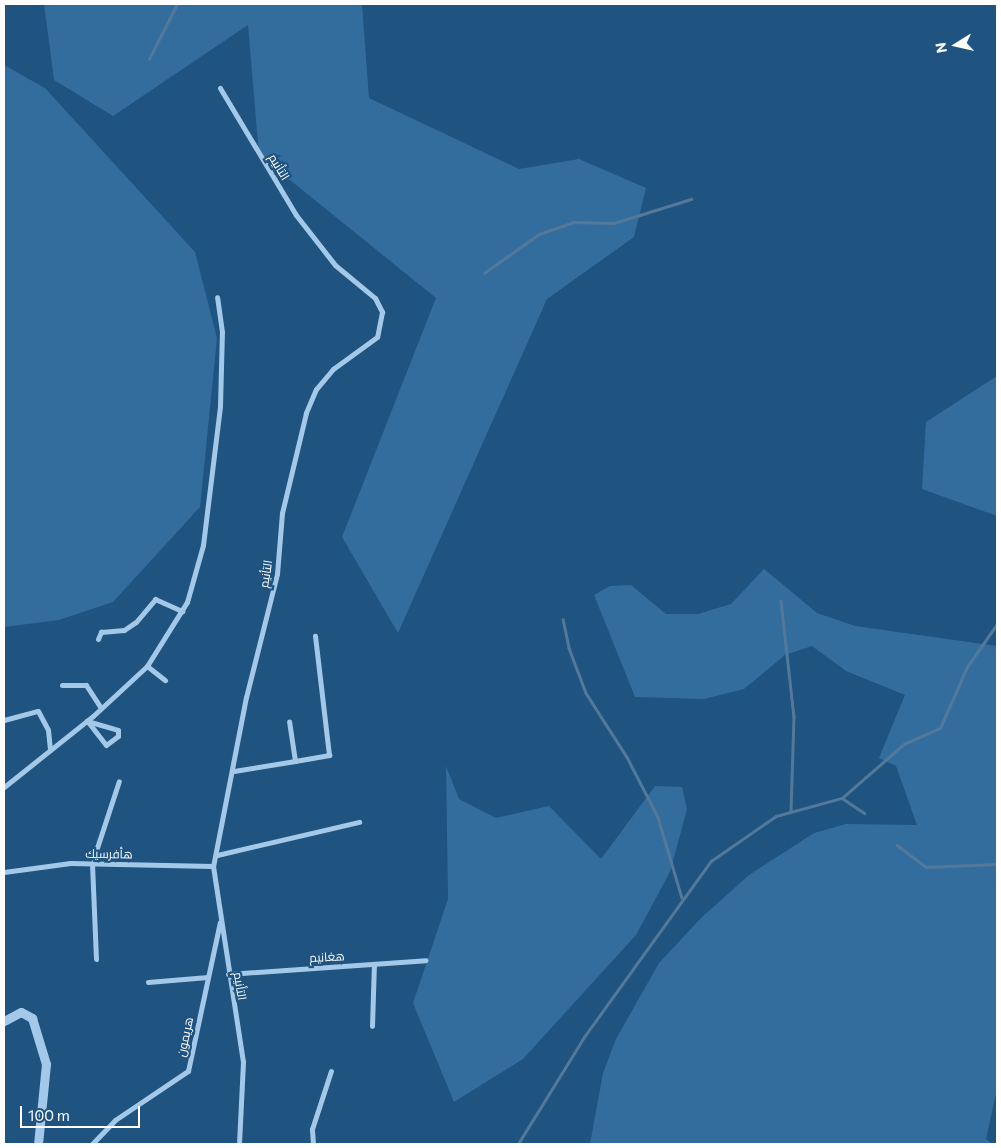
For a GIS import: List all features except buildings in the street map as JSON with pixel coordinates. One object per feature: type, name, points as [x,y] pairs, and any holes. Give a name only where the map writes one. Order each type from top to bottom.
[{"type":"street","name":"التأنيم","points":[[220,88],[296,215],[335,265],[375,298],[382,312],[377,337],[333,369],[316,390],[306,413],[282,513],[278,574],[246,697],[234,771],[217,855],[213,866],[228,974],[243,1062],[239,1144]]},
{"type":"street","points":[[4,786],[87,721],[147,666],[182,611],[203,545],[220,406],[222,332],[217,297]]},
{"type":"street","points":[[98,639],[101,632],[124,630],[136,622],[155,599],[182,611]]},
{"type":"street","points":[[234,771],[329,755],[315,636]]},
{"type":"street","points":[[147,666],[165,680]]},
{"type":"street","points":[[62,685],[86,684],[102,708]]},
{"type":"street","points":[[4,720],[38,710],[48,730],[50,750]]},
{"type":"street","points":[[87,721],[118,730],[118,736],[106,745],[87,721]]},
{"type":"street","points":[[289,721],[295,761]]},
{"type":"street","points":[[96,959],[92,863],[119,781]]},
{"type":"street","points":[[217,855],[359,822]]},
{"type":"street","name":"هأفرسيك","points":[[4,872],[92,863],[213,866]]},
{"type":"street","name":"هريمون","points":[[92,1144],[115,1120],[188,1072],[221,917]]},
{"type":"street","name":"هغانيم","points":[[228,974],[426,960]]},
{"type":"street","points":[[372,1026],[374,964]]},
{"type":"street","points":[[148,982],[208,977]]},
{"type":"street","points":[[4,1020],[21,1012],[32,1018],[46,1064],[38,1144]]},
{"type":"street","points":[[313,1144],[312,1129],[331,1071]]},
{"type":"shaded area","points":[[44,4],[362,4],[369,98],[519,169],[579,159],[646,188],[634,237],[547,299],[398,633],[342,537],[436,298],[259,155],[248,25],[113,116],[54,80]]},
{"type":"shaded area","points":[[4,65],[45,88],[195,252],[217,338],[200,507],[113,602],[59,620],[4,627]]},
{"type":"shaded area","points":[[997,376],[997,516],[922,489],[926,422]]},
{"type":"shaded area","points":[[764,569],[817,613],[855,626],[997,646],[997,1089],[986,1139],[992,1144],[590,1144],[603,1073],[616,1039],[659,963],[701,918],[749,875],[814,833],[846,824],[917,825],[896,766],[879,758],[905,695],[846,671],[812,646],[785,655],[744,689],[704,699],[635,697],[594,595],[610,586],[631,585],[666,614],[698,614],[731,604]]},
{"type":"shaded area","points":[[446,766],[459,799],[496,818],[549,806],[601,859],[655,786],[682,787],[687,809],[670,872],[636,935],[523,1059],[454,1102],[413,1003],[448,899]]},
{"type":"waterway","points":[[149,59],[177,4]]},
{"type":"waterway","points":[[484,273],[539,234],[573,222],[614,223],[691,199]]},
{"type":"waterway","points":[[781,601],[794,716],[791,812]]},
{"type":"waterway","points":[[563,619],[569,648],[586,693],[627,757],[658,817],[682,898]]},
{"type":"waterway","points":[[842,798],[904,744],[940,728],[967,667],[997,624]]},
{"type":"waterway","points":[[518,1144],[584,1037],[711,861],[776,816],[842,798],[864,813]]},
{"type":"waterway","points":[[897,845],[926,867],[997,864]]}]
